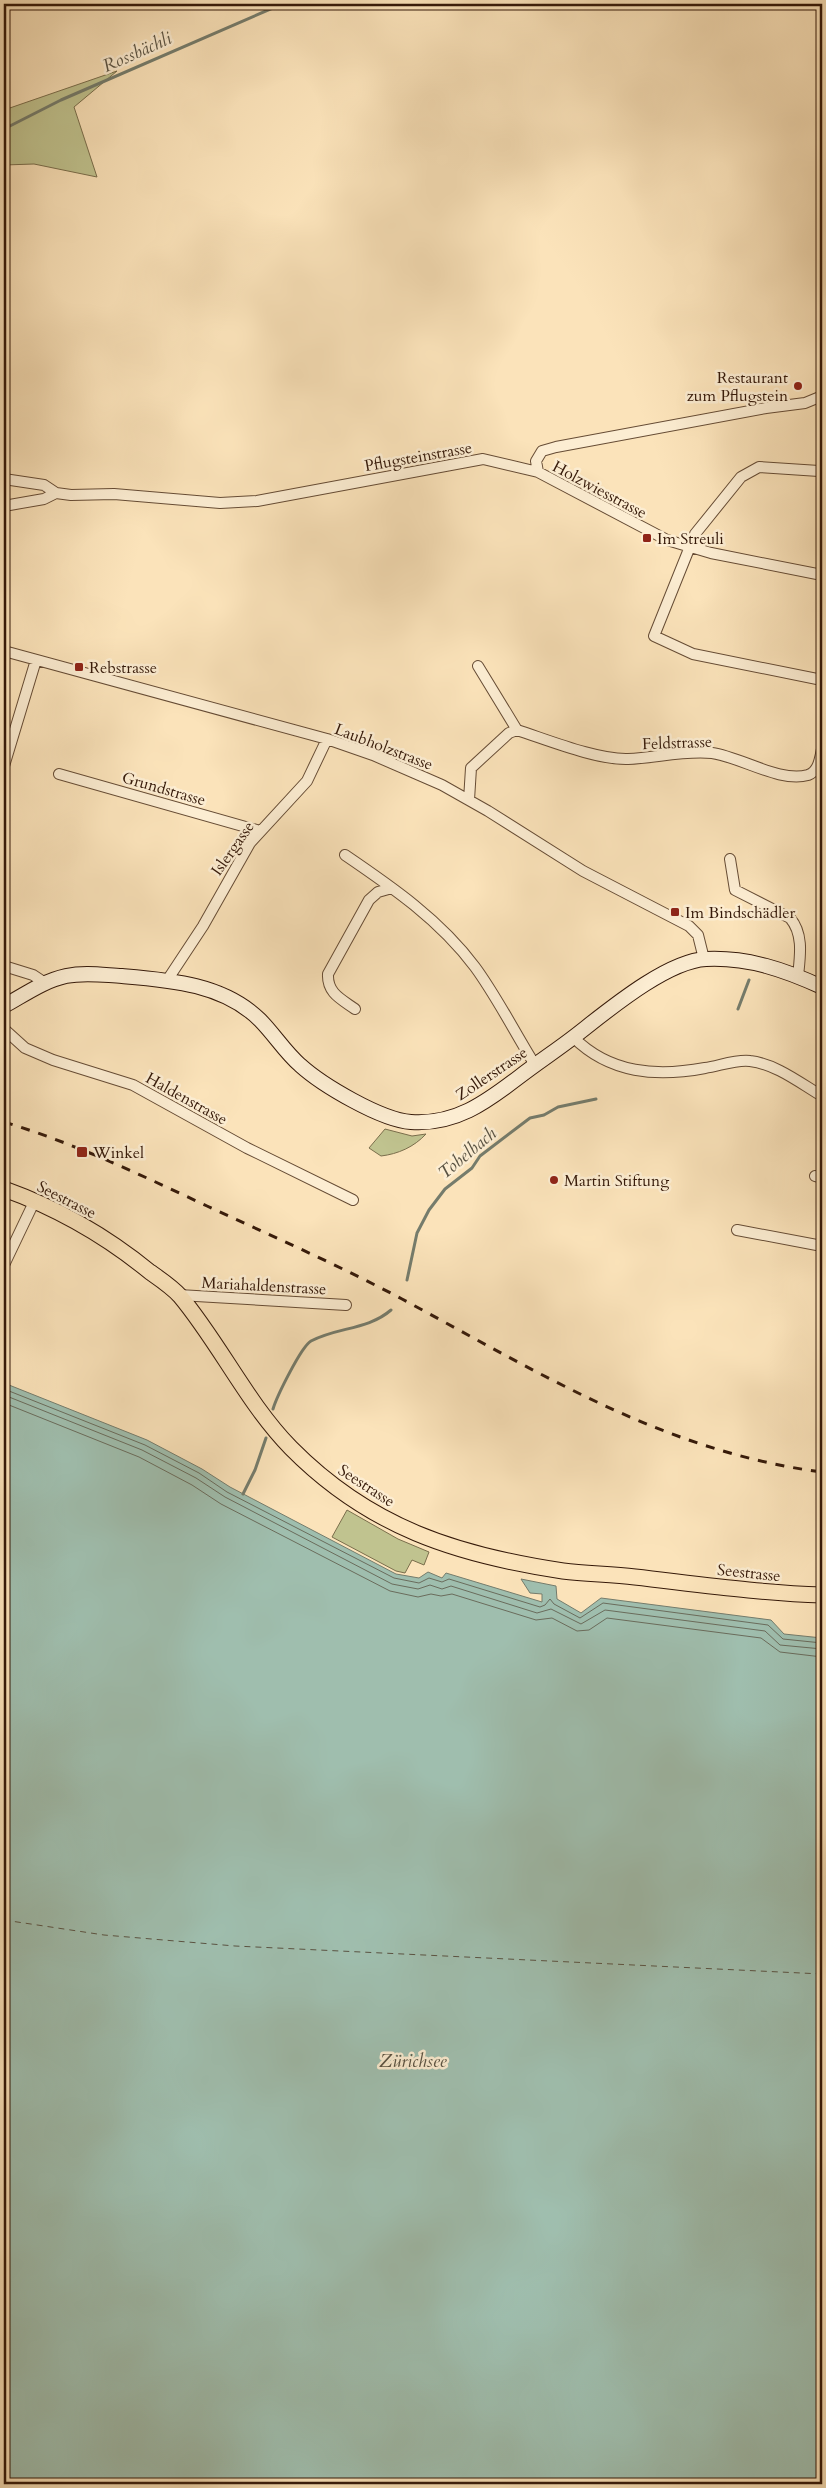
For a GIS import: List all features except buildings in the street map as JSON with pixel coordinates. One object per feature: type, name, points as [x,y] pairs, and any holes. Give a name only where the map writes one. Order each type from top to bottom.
[{"type":"main road","name":"Seestrasse","points":[[4,1189],[35,1200],[122,1249],[179,1295],[265,1417],[290,1447],[320,1475],[354,1500],[415,1534],[465,1552],[565,1572],[822,1595]]},
{"type":"street","points":[[538,472],[536,461],[542,451],[556,447],[766,408],[805,403],[822,396]]},
{"type":"street","name":"Pflugsteinstrasse","points":[[4,479],[44,485],[56,493],[71,495],[114,494],[220,503],[257,501],[478,460],[538,472]]},
{"type":"street","points":[[819,471],[759,466],[744,474],[695,534],[692,547],[654,636],[693,654],[822,680]]},
{"type":"street","name":"Holzwiesstrasse","points":[[538,472],[656,535],[692,547],[822,575]]},
{"type":"street","name":"Pflugsteinstrasse","points":[[4,506],[44,500],[56,493]]},
{"type":"street","name":"Laubholzstrasse","points":[[4,651],[327,739],[410,770],[469,800],[583,871],[689,926],[698,935],[704,959]]},
{"type":"street","points":[[4,766],[36,660]]},
{"type":"street","points":[[469,800],[471,768],[508,733],[517,730],[478,666]]},
{"type":"street","name":"Feldstrasse","points":[[517,730],[603,756],[627,759],[674,753],[710,753],[741,760],[781,774],[796,776],[808,774],[815,770],[822,749]]},
{"type":"street","name":"Islergasse","points":[[168,979],[203,926],[250,843],[306,780],[327,739]]},
{"type":"street","name":"Grundstrasse","points":[[59,774],[260,831]]},
{"type":"street","points":[[345,855],[392,888],[446,933],[475,967],[535,1065]]},
{"type":"street","points":[[730,859],[735,890],[790,918],[794,922],[801,946],[804,979]]},
{"type":"street","points":[[355,1009],[334,995],[327,984],[328,974],[369,900],[378,892],[392,888]]},
{"type":"street","name":"Zollerstrasse","points":[[4,1006],[45,983],[67,976],[91,974],[168,979],[215,992],[238,1003],[259,1019],[300,1065],[333,1090],[372,1110],[408,1122],[440,1122],[474,1109],[625,997],[670,972],[704,959],[755,963],[822,987]]},
{"type":"street","points":[[4,966],[33,975],[45,983]]},
{"type":"street","name":"Haldenstrasse","points":[[4,1029],[25,1048],[53,1060],[133,1085],[247,1148],[353,1200]]},
{"type":"street","points":[[573,1037],[584,1048],[617,1065],[637,1072],[660,1074],[679,1072],[748,1060],[780,1071],[822,1096]]},
{"type":"street","points":[[4,1265],[35,1200]]},
{"type":"street","points":[[736,1230],[822,1246]]},
{"type":"street","name":"Mariahaldenstrasse","points":[[179,1295],[346,1305]]},
{"type":"green space","points":[[117,71],[74,107],[97,177],[34,164],[4,165],[4,110]]},
{"type":"green space","points":[[385,1129],[412,1136],[426,1134],[416,1143],[405,1149],[394,1154],[381,1156],[369,1148]]},
{"type":"green space","points":[[347,1510],[398,1539],[429,1552],[424,1565],[412,1560],[405,1573],[396,1571],[332,1537]]},
{"type":"water","name":"Zürichsee","points":[[4,1383],[147,1440],[202,1469],[230,1487],[396,1574],[419,1578],[428,1572],[442,1578],[446,1573],[542,1602],[542,1594],[530,1593],[521,1579],[556,1586],[557,1599],[581,1613],[601,1598],[771,1620],[784,1634],[822,1638],[822,2484],[4,2484]]},
{"type":"waterway","name":"Rossbächli","points":[[4,129],[61,100],[282,4]]},
{"type":"waterway","name":"Tobelbach","points":[[738,1009],[749,980]]},
{"type":"waterway","name":"Tobelbach","points":[[407,1280],[417,1233],[429,1210],[445,1189],[472,1168],[480,1156],[530,1118],[544,1115],[558,1107],[596,1099]]},
{"type":"waterway","name":"Tobelbach","points":[[273,1409],[284,1383],[301,1352],[311,1341],[321,1336],[362,1325],[391,1310]]},
{"type":"waterway","name":"Tobelbach","points":[[243,1494],[255,1470],[266,1438]]},
{"type":"ferry route","points":[[4,1920],[104,1935],[235,1946],[822,1974]]},
{"type":"railway","points":[[4,1122],[107,1160],[305,1251],[402,1299],[553,1381],[656,1428],[709,1447],[764,1462],[822,1472]]},
{"type":"place","name":"Restaurant zum Pflugstein","points":[[798,386]]},
{"type":"place","name":"Im Streuli","points":[[647,538]]},
{"type":"place","name":"Rebstrasse","points":[[79,667]]},
{"type":"place","name":"Im Bindschädler","points":[[675,912]]},
{"type":"place","name":"Winkel","points":[[82,1152]]},
{"type":"place","name":"Martin Stiftung","points":[[554,1180]]}]
